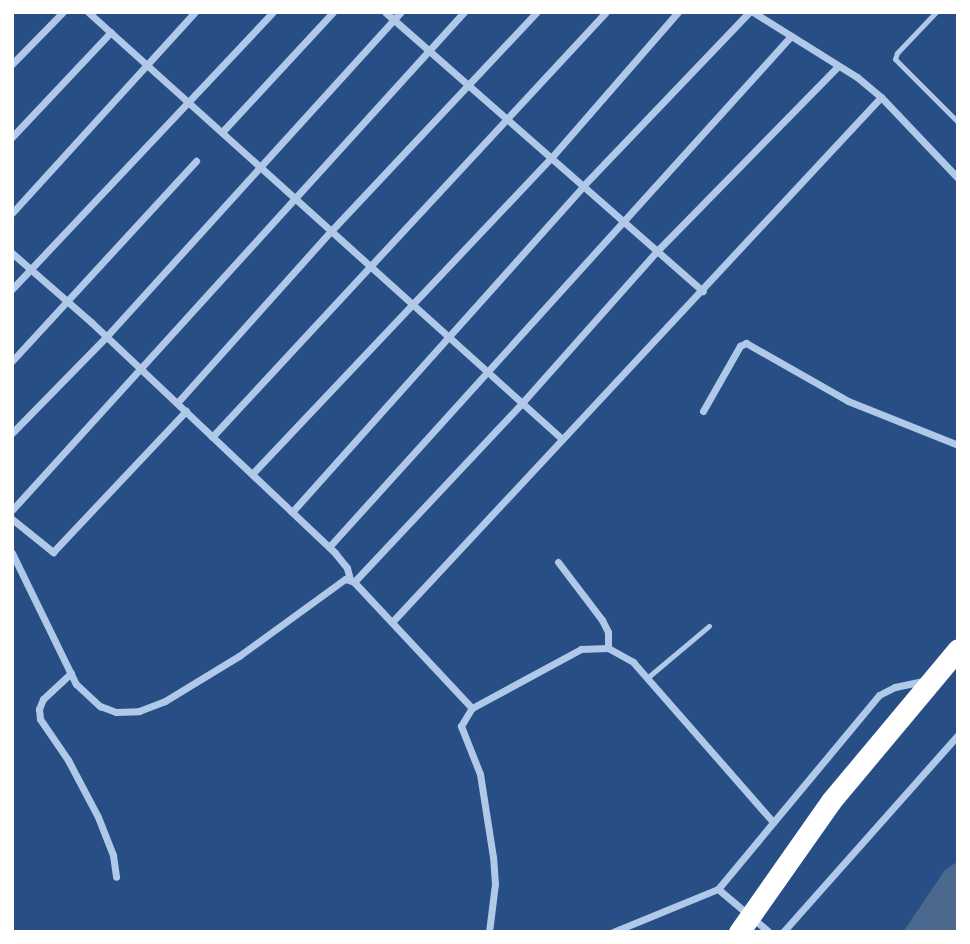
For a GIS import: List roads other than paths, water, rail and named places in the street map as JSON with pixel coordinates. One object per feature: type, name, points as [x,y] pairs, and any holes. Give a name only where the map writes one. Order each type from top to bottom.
[{"type":"highway","points":[[739,932],[831,802],[958,649]]},
{"type":"street","points":[[12,64],[63,12]]},
{"type":"street","points":[[88,12],[562,439]]},
{"type":"street","points":[[96,19],[102,12]]},
{"type":"street","points":[[12,213],[195,12]]},
{"type":"street","points":[[12,289],[272,12]]},
{"type":"street","points":[[222,132],[333,12]]},
{"type":"street","points":[[384,12],[703,290]]},
{"type":"street","points":[[12,433],[106,337],[401,12]]},
{"type":"street","points":[[12,510],[464,12]]},
{"type":"street","points":[[177,403],[331,231],[470,87],[537,12]]},
{"type":"street","points":[[212,437],[606,12]]},
{"type":"street","points":[[252,474],[551,158],[678,12]]},
{"type":"street","points":[[292,512],[583,186],[751,12],[838,66],[881,97],[958,178]]},
{"type":"street","points":[[12,137],[111,33]]},
{"type":"street","points":[[329,547],[791,36]]},
{"type":"street","points":[[352,580],[522,403],[657,250],[838,66]]},
{"type":"street","points":[[392,622],[881,97]]},
{"type":"street","points":[[12,361],[196,161]]},
{"type":"street","points":[[12,254],[141,369],[329,547],[343,561],[352,580],[472,708]]},
{"type":"street","points":[[703,411],[740,346],[746,343],[848,401],[958,445]]},
{"type":"street","points":[[12,519],[54,552],[186,411]]},
{"type":"street","points":[[12,553],[76,684],[100,706],[116,712],[139,710],[165,701],[240,656],[345,579],[352,580]]},
{"type":"street","points":[[558,562],[602,620],[608,632],[608,648]]},
{"type":"street","points":[[489,932],[495,884],[492,857],[480,774],[461,726],[472,708],[581,649],[608,648],[633,662],[774,822]]},
{"type":"street","points":[[71,673],[43,699],[38,709],[40,719],[68,760],[97,817],[113,855],[116,877]]},
{"type":"street","points":[[613,932],[718,889],[879,695],[895,687],[933,679]]},
{"type":"street","points":[[783,932],[958,735]]},
{"type":"street","points":[[718,889],[769,932]]},
{"type":"lane","points":[[936,12],[897,53],[895,59],[958,122]]},
{"type":"lane","points":[[647,678],[709,626]]},
{"type":"water","points":[[958,861],[958,932],[903,932],[945,870]]}]
